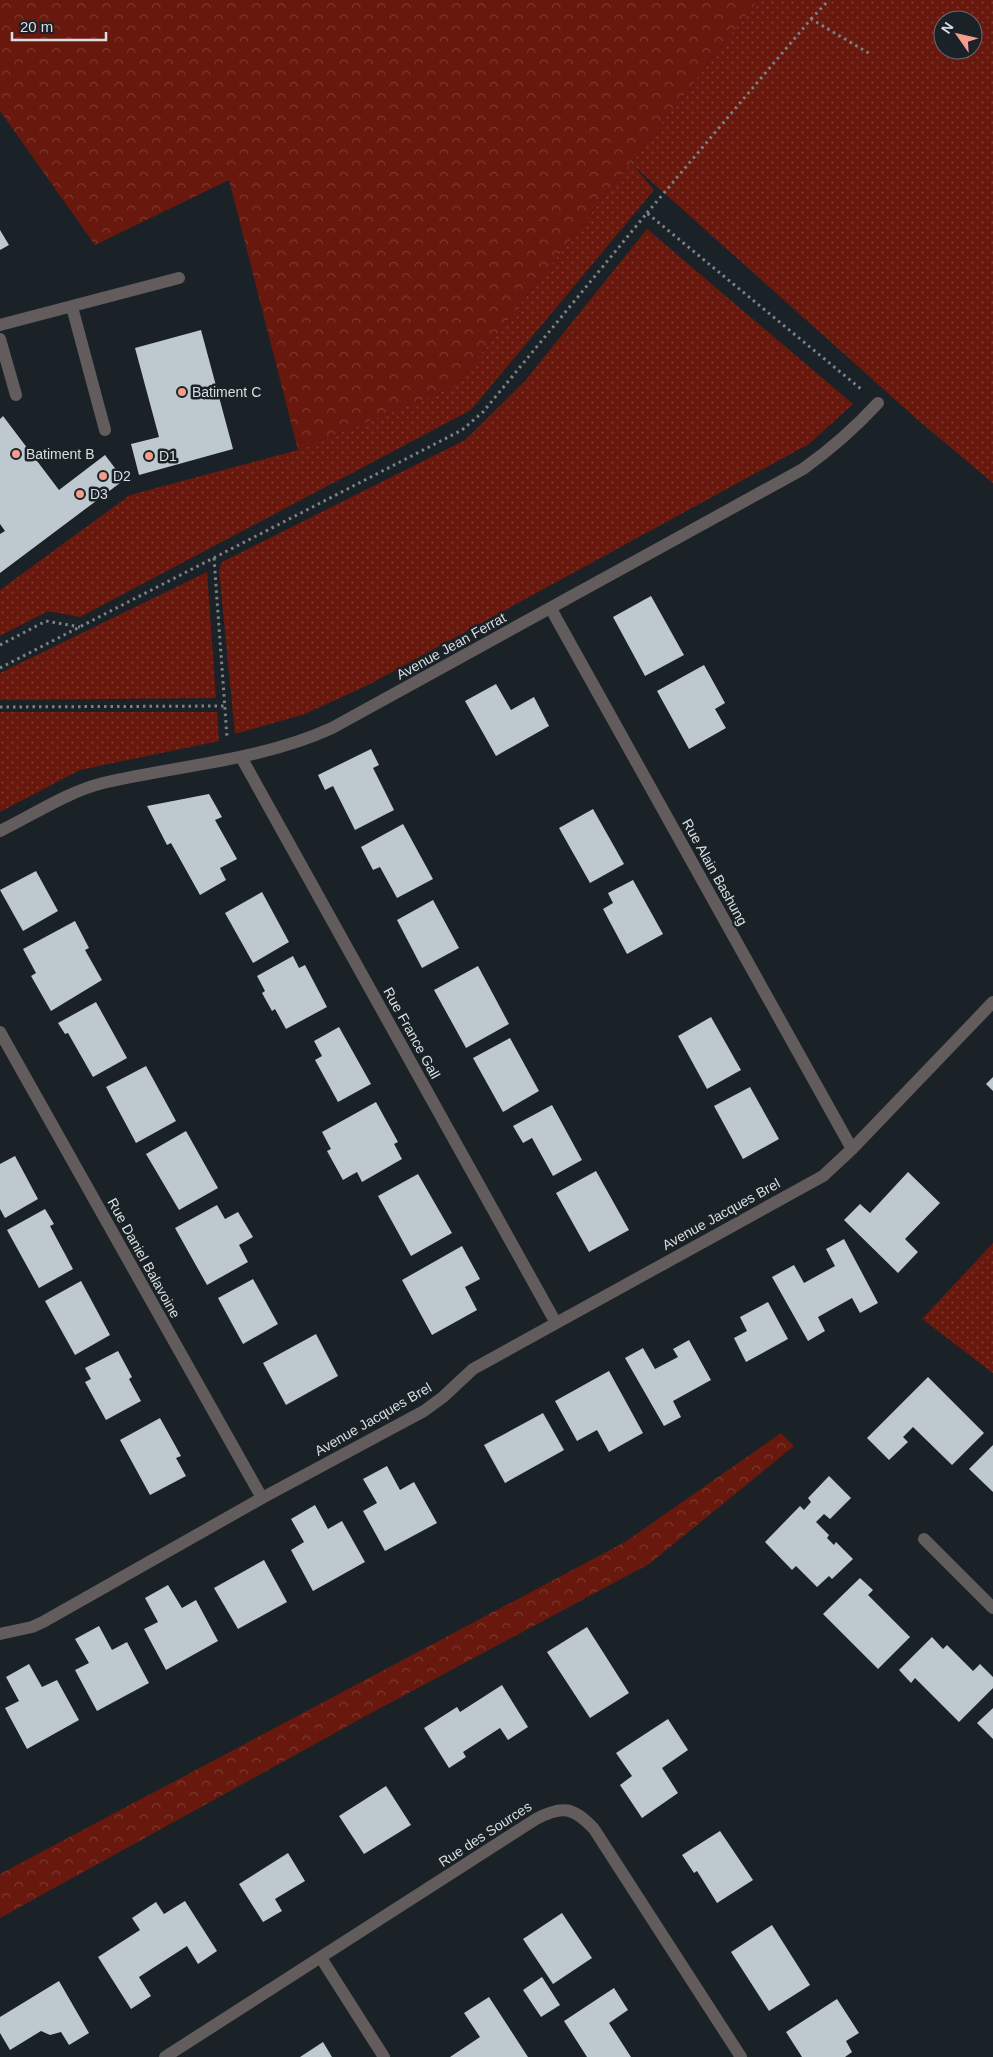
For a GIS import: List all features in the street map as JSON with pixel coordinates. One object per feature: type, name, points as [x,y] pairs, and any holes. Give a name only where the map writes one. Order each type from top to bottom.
[{"type":"street","points":[[0,324],[179,278]]},
{"type":"street","points":[[72,307],[105,430]]},
{"type":"street","points":[[0,339],[16,395]]},
{"type":"street","name":"Avenue Jean Ferrat","points":[[0,831],[76,793],[103,784],[241,757],[301,741],[332,728],[551,609],[803,468],[830,450],[852,431],[878,403]]},
{"type":"street","name":"Rue Alain Bashung","points":[[551,609],[852,1149]]},
{"type":"street","name":"Rue France Gall","points":[[241,757],[556,1323]]},
{"type":"street","name":"Avenue Jacques Brel","points":[[0,1634],[43,1622],[262,1498],[424,1410],[443,1397],[473,1369],[823,1176],[852,1149],[993,1002]]},
{"type":"street","name":"Rue Daniel Balavoine","points":[[0,1032],[262,1498]]},
{"type":"street","points":[[924,1540],[993,1608]]},
{"type":"street","name":"Rue des Sources","points":[[165,2057],[536,1819],[554,1810],[566,1809],[577,1814],[594,1829],[741,2057]]},
{"type":"street","points":[[320,1958],[384,2057]]},
{"type":"path","points":[[0,668],[448,439],[474,421],[647,213],[830,0]]},
{"type":"path","points":[[811,20],[872,55]]},
{"type":"path","points":[[647,213],[878,403]]},
{"type":"path","points":[[214,558],[227,740],[241,757]]},
{"type":"path","points":[[0,645],[46,620],[80,627]]},
{"type":"path","points":[[0,706],[225,706]]},
{"type":"green space","points":[[0,0],[758,0],[456,386],[298,450],[229,180],[95,245],[0,111]]},
{"type":"green space","points":[[758,0],[993,0],[993,483],[919,421],[634,166],[654,190],[471,410],[80,617],[48,611],[0,636],[0,590],[130,495],[298,450],[456,386]]},
{"type":"green space","points":[[647,229],[853,404],[809,444],[370,684],[305,714],[235,734],[219,570],[222,562],[465,440],[525,381]]},
{"type":"green space","points":[[207,572],[216,698],[0,700],[0,673]]},
{"type":"green space","points":[[0,712],[217,712],[219,741],[80,770],[0,812]]},
{"type":"green space","points":[[993,1243],[993,1373],[922,1319]]},
{"type":"green space","points":[[781,1433],[794,1446],[649,1564],[362,1718],[0,1918],[0,1874],[625,1542]]},
{"type":"building","points":[[0,230],[9,245],[0,250]]},
{"type":"building","name":"Batiment C","points":[[201,330],[233,449],[139,475],[131,444],[159,437],[135,348]]},
{"type":"building","name":"Batiment B","points":[[3,416],[59,490],[105,455],[124,480],[0,573],[0,534],[5,531],[0,524],[0,419]]},
{"type":"building","points":[[651,596],[684,655],[645,676],[613,617]]},
{"type":"building","points":[[704,665],[725,703],[715,709],[726,728],[689,749],[657,691]]},
{"type":"building","points":[[496,684],[511,710],[534,697],[549,726],[496,756],[465,701]]},
{"type":"building","points":[[371,749],[379,765],[373,768],[394,810],[355,830],[333,786],[325,790],[318,775]]},
{"type":"building","points":[[209,794],[222,817],[215,820],[237,859],[220,868],[226,880],[200,895],[171,843],[167,845],[147,806]]},
{"type":"building","points":[[593,809],[624,864],[590,883],[559,828]]},
{"type":"building","points":[[403,824],[433,879],[397,898],[380,867],[373,870],[361,847]]},
{"type":"building","points":[[36,871],[58,911],[23,931],[0,890]]},
{"type":"building","points":[[633,880],[663,934],[627,954],[603,909],[613,903],[608,893]]},
{"type":"building","points":[[262,892],[289,942],[253,963],[225,913]]},
{"type":"building","points":[[433,900],[459,948],[422,968],[397,920]]},
{"type":"building","points":[[75,921],[89,948],[85,950],[102,980],[51,1011],[31,976],[36,973],[23,949]]},
{"type":"building","points":[[293,956],[299,968],[305,965],[327,1007],[286,1029],[275,1009],[272,1011],[262,993],[265,991],[257,976]]},
{"type":"building","points":[[478,966],[509,1024],[466,1048],[434,990]]},
{"type":"building","points":[[96,1002],[127,1058],[93,1077],[68,1033],[65,1034],[58,1023]]},
{"type":"building","points":[[711,1017],[741,1070],[707,1089],[678,1036]]},
{"type":"building","points":[[339,1027],[371,1084],[338,1102],[315,1060],[322,1056],[314,1041]]},
{"type":"building","points":[[510,1038],[539,1091],[503,1112],[473,1058]]},
{"type":"building","points":[[146,1066],[176,1121],[136,1143],[106,1087]]},
{"type":"building","points":[[993,1077],[993,1091],[986,1084]]},
{"type":"building","points":[[750,1087],[779,1139],[743,1159],[714,1106]]},
{"type":"building","points":[[376,1102],[398,1142],[394,1144],[402,1159],[362,1182],[357,1172],[343,1180],[327,1151],[331,1149],[322,1132]]},
{"type":"building","points":[[552,1105],[582,1160],[553,1176],[532,1138],[523,1143],[513,1126]]},
{"type":"building","points":[[186,1131],[218,1188],[179,1210],[146,1154]]},
{"type":"building","points":[[15,1156],[38,1199],[5,1218],[0,1209],[0,1164]]},
{"type":"building","points":[[596,1171],[629,1230],[589,1252],[556,1193]]},
{"type":"building","points":[[908,1172],[940,1203],[905,1239],[918,1252],[898,1273],[844,1220],[860,1204],[870,1213]]},
{"type":"building","points":[[418,1174],[452,1233],[411,1256],[378,1196]]},
{"type":"building","points":[[217,1205],[225,1219],[238,1212],[253,1237],[239,1245],[248,1262],[207,1285],[175,1228]]},
{"type":"building","points":[[45,1209],[54,1224],[50,1226],[73,1269],[39,1288],[7,1230]]},
{"type":"building","points":[[844,1239],[878,1303],[860,1313],[852,1298],[818,1317],[825,1331],[808,1341],[772,1277],[794,1265],[804,1283],[835,1266],[826,1249]]},
{"type":"building","points":[[462,1246],[480,1279],[465,1287],[477,1310],[432,1335],[402,1280]]},
{"type":"building","points":[[253,1279],[278,1324],[243,1344],[218,1298]]},
{"type":"building","points":[[81,1281],[110,1335],[75,1355],[45,1301]]},
{"type":"building","points":[[768,1302],[788,1339],[746,1362],[734,1338],[747,1331],[740,1317]]},
{"type":"building","points":[[316,1334],[338,1376],[286,1405],[263,1363]]},
{"type":"building","points":[[689,1340],[711,1380],[673,1401],[681,1417],[664,1426],[625,1358],[643,1348],[655,1369],[678,1357],[673,1349]]},
{"type":"building","points":[[118,1351],[132,1377],[129,1379],[141,1401],[106,1420],[85,1382],[91,1379],[85,1368]]},
{"type":"building","points":[[609,1371],[643,1433],[609,1452],[597,1430],[577,1441],[555,1401]]},
{"type":"building","points":[[928,1377],[984,1433],[952,1465],[913,1427],[903,1437],[908,1442],[889,1460],[867,1438]]},
{"type":"building","points":[[543,1413],[564,1450],[505,1483],[484,1445]]},
{"type":"building","points":[[160,1418],[181,1456],[176,1458],[186,1476],[150,1495],[120,1440]]},
{"type":"building","points":[[993,1445],[993,1492],[969,1469]]},
{"type":"building","points":[[387,1466],[400,1490],[414,1482],[437,1523],[385,1551],[363,1511],[377,1503],[363,1479]]},
{"type":"building","points":[[829,1476],[851,1498],[830,1519],[824,1514],[816,1522],[829,1535],[827,1538],[834,1545],[836,1542],[853,1559],[832,1579],[829,1576],[817,1587],[796,1566],[792,1570],[765,1542],[800,1506],[804,1510],[811,1502],[808,1498]]},
{"type":"building","points":[[315,1505],[328,1529],[342,1521],[365,1562],[313,1591],[291,1550],[304,1542],[291,1519]]},
{"type":"building","points":[[264,1560],[287,1602],[238,1629],[214,1588]]},
{"type":"building","points":[[860,1578],[873,1590],[868,1595],[910,1637],[878,1669],[823,1614]]},
{"type":"building","points":[[168,1585],[182,1608],[196,1600],[218,1641],[166,1670],[144,1629],[158,1622],[145,1598]]},
{"type":"building","points":[[99,1626],[112,1650],[127,1642],[149,1683],[97,1711],[75,1670],[89,1663],[75,1639]]},
{"type":"building","points":[[587,1627],[629,1693],[590,1718],[547,1652]]},
{"type":"building","points":[[932,1637],[943,1649],[947,1645],[973,1671],[980,1664],[993,1677],[993,1688],[959,1722],[915,1678],[911,1683],[899,1670]]},
{"type":"building","points":[[29,1664],[42,1687],[57,1680],[79,1720],[27,1749],[5,1708],[19,1701],[6,1677]]},
{"type":"building","points":[[502,1685],[528,1727],[508,1740],[500,1728],[463,1752],[466,1757],[449,1768],[424,1728],[457,1707],[460,1712]]},
{"type":"building","points":[[993,1708],[993,1739],[977,1723]]},
{"type":"building","points":[[668,1719],[688,1750],[662,1768],[678,1793],[642,1818],[620,1785],[632,1776],[616,1753]]},
{"type":"building","points":[[386,1786],[411,1825],[364,1854],[339,1816]]},
{"type":"building","points":[[720,1831],[753,1880],[717,1903],[697,1871],[694,1873],[682,1855]]},
{"type":"building","points":[[288,1853],[305,1881],[275,1899],[282,1911],[263,1922],[239,1884]]},
{"type":"building","points":[[185,1901],[217,1951],[198,1964],[187,1946],[139,1977],[151,1996],[131,2009],[98,1957],[140,1930],[132,1918],[156,1902],[164,1914]]},
{"type":"building","points":[[562,1913],[592,1958],[553,1984],[523,1939]]},
{"type":"building","points":[[772,1925],[810,1985],[769,2011],[731,1952]]},
{"type":"building","points":[[542,1977],[560,2005],[541,2017],[523,1990]]},
{"type":"building","points":[[59,1981],[89,2033],[69,2045],[61,2032],[50,2035],[41,2031],[10,2050],[0,2033],[0,2017]]},
{"type":"building","points":[[614,1988],[628,2010],[609,2023],[631,2057],[587,2057],[564,2021]]},
{"type":"building","points":[[489,1997],[528,2057],[450,2057],[480,2037],[464,2013]]},
{"type":"building","points":[[837,1999],[859,2033],[846,2041],[852,2052],[845,2057],[802,2057],[786,2032]]},
{"type":"building","points":[[323,2042],[332,2057],[300,2057]]},
{"type":"place","name":"Batiment C","points":[[182,392]]},
{"type":"place","name":"Batiment B","points":[[16,454]]},
{"type":"place","name":"D1","points":[[149,456]]},
{"type":"place","name":"D2","points":[[103,476]]},
{"type":"place","name":"D3","points":[[80,494]]}]
